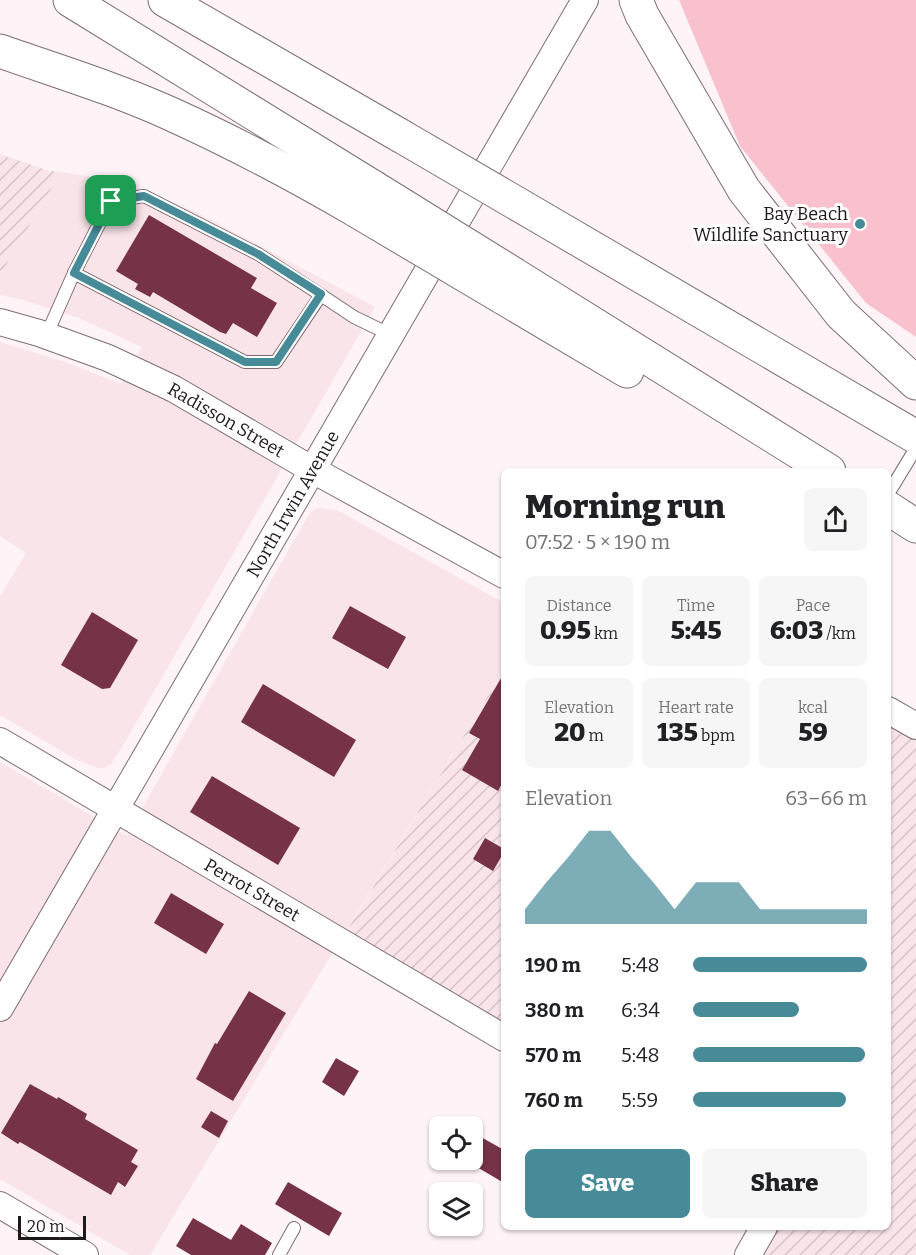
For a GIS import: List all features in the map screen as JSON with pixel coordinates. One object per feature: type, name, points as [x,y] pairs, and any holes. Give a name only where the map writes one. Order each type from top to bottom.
[{"type":"highway","points":[[70,0],[365,199],[508,286],[824,468]]},
{"type":"highway","points":[[165,0],[916,436]]},
{"type":"highway","points":[[639,7],[744,190],[841,314],[916,383]]},
{"type":"highway","points":[[0,51],[114,90],[172,114],[291,173],[365,199]]},
{"type":"highway","points":[[508,286],[691,409],[809,468]]},
{"type":"highway","points":[[891,510],[916,526]]},
{"type":"street","name":"North Irwin Avenue","points":[[0,1008],[585,0]]},
{"type":"street","name":"Radisson Street","points":[[0,322],[108,358],[174,389],[312,470],[501,573]]},
{"type":"street","points":[[891,712],[916,726]]},
{"type":"street","name":"Perrot Street","points":[[0,741],[501,1036]]},
{"type":"street","points":[[0,1205],[85,1255]]},
{"type":"street","points":[[748,1255],[762,1230]]},
{"type":"lane","points":[[46,336],[74,273],[111,201],[144,196],[258,254],[354,317],[391,335]]},
{"type":"lane","points":[[74,273],[245,362],[276,362],[321,294]]},
{"type":"lane","points":[[891,489],[916,448]]},
{"type":"lane","points":[[279,1255],[294,1228]]},
{"type":"shaded area","name":"Bay Beach Wildlife Sanctuary","points":[[679,0],[916,0],[916,337],[866,303],[740,146]]},
{"type":"shaded area","points":[[0,154],[49,171],[61,172],[0,275]]},
{"type":"shaded area","points":[[61,172],[117,181],[194,211],[375,307],[122,747],[111,764],[104,768],[75,759],[0,715],[0,597],[26,553],[0,536],[0,342],[65,362],[121,384],[142,347],[79,318],[0,295],[0,275]]},
{"type":"shaded area","points":[[318,508],[337,510],[501,601],[501,674],[150,1255],[130,1255],[0,1179],[0,762],[127,836],[311,512]]},
{"type":"shaded area","points":[[501,674],[501,1036],[340,942]]},
{"type":"shaded area","points":[[891,712],[916,726],[916,1255],[748,1255],[762,1230],[891,1230]]},
{"type":"building","points":[[149,215],[257,278],[251,288],[277,303],[257,337],[233,323],[226,334],[220,332],[153,292],[150,297],[135,289],[138,284],[116,271]]},
{"type":"building","points":[[350,606],[406,637],[388,669],[332,638]]},
{"type":"building","points":[[92,612],[138,640],[110,688],[102,689],[61,665]]},
{"type":"building","points":[[501,678],[501,786],[498,791],[462,770],[480,739],[469,733]]},
{"type":"building","points":[[263,684],[356,740],[334,777],[241,722]]},
{"type":"building","points":[[212,776],[300,828],[278,865],[190,812]]},
{"type":"building","points":[[485,838],[501,847],[501,857],[493,871],[473,859]]},
{"type":"building","points":[[171,893],[224,924],[206,954],[154,923]]},
{"type":"building","points":[[249,991],[286,1013],[233,1101],[196,1079],[215,1043],[217,1044]]},
{"type":"building","points":[[336,1058],[359,1071],[344,1096],[322,1082]]},
{"type":"building","points":[[30,1084],[87,1114],[85,1119],[138,1150],[131,1162],[138,1166],[125,1187],[118,1182],[111,1195],[1,1133]]},
{"type":"building","points":[[211,1111],[228,1121],[219,1138],[201,1127]]},
{"type":"building","points":[[483,1138],[501,1148],[501,1181],[482,1170]]},
{"type":"building","points":[[288,1182],[342,1213],[329,1236],[275,1204]]},
{"type":"building","points":[[193,1218],[231,1240],[241,1224],[272,1243],[265,1255],[191,1255],[176,1246]]},
{"type":"place","name":"Bay Beach Wildlife Sanctuary","points":[[860,224]]},
{"type":"route","points":[[144,196],[258,254],[321,294],[276,362],[245,362],[74,273],[111,201],[144,196]]}]
